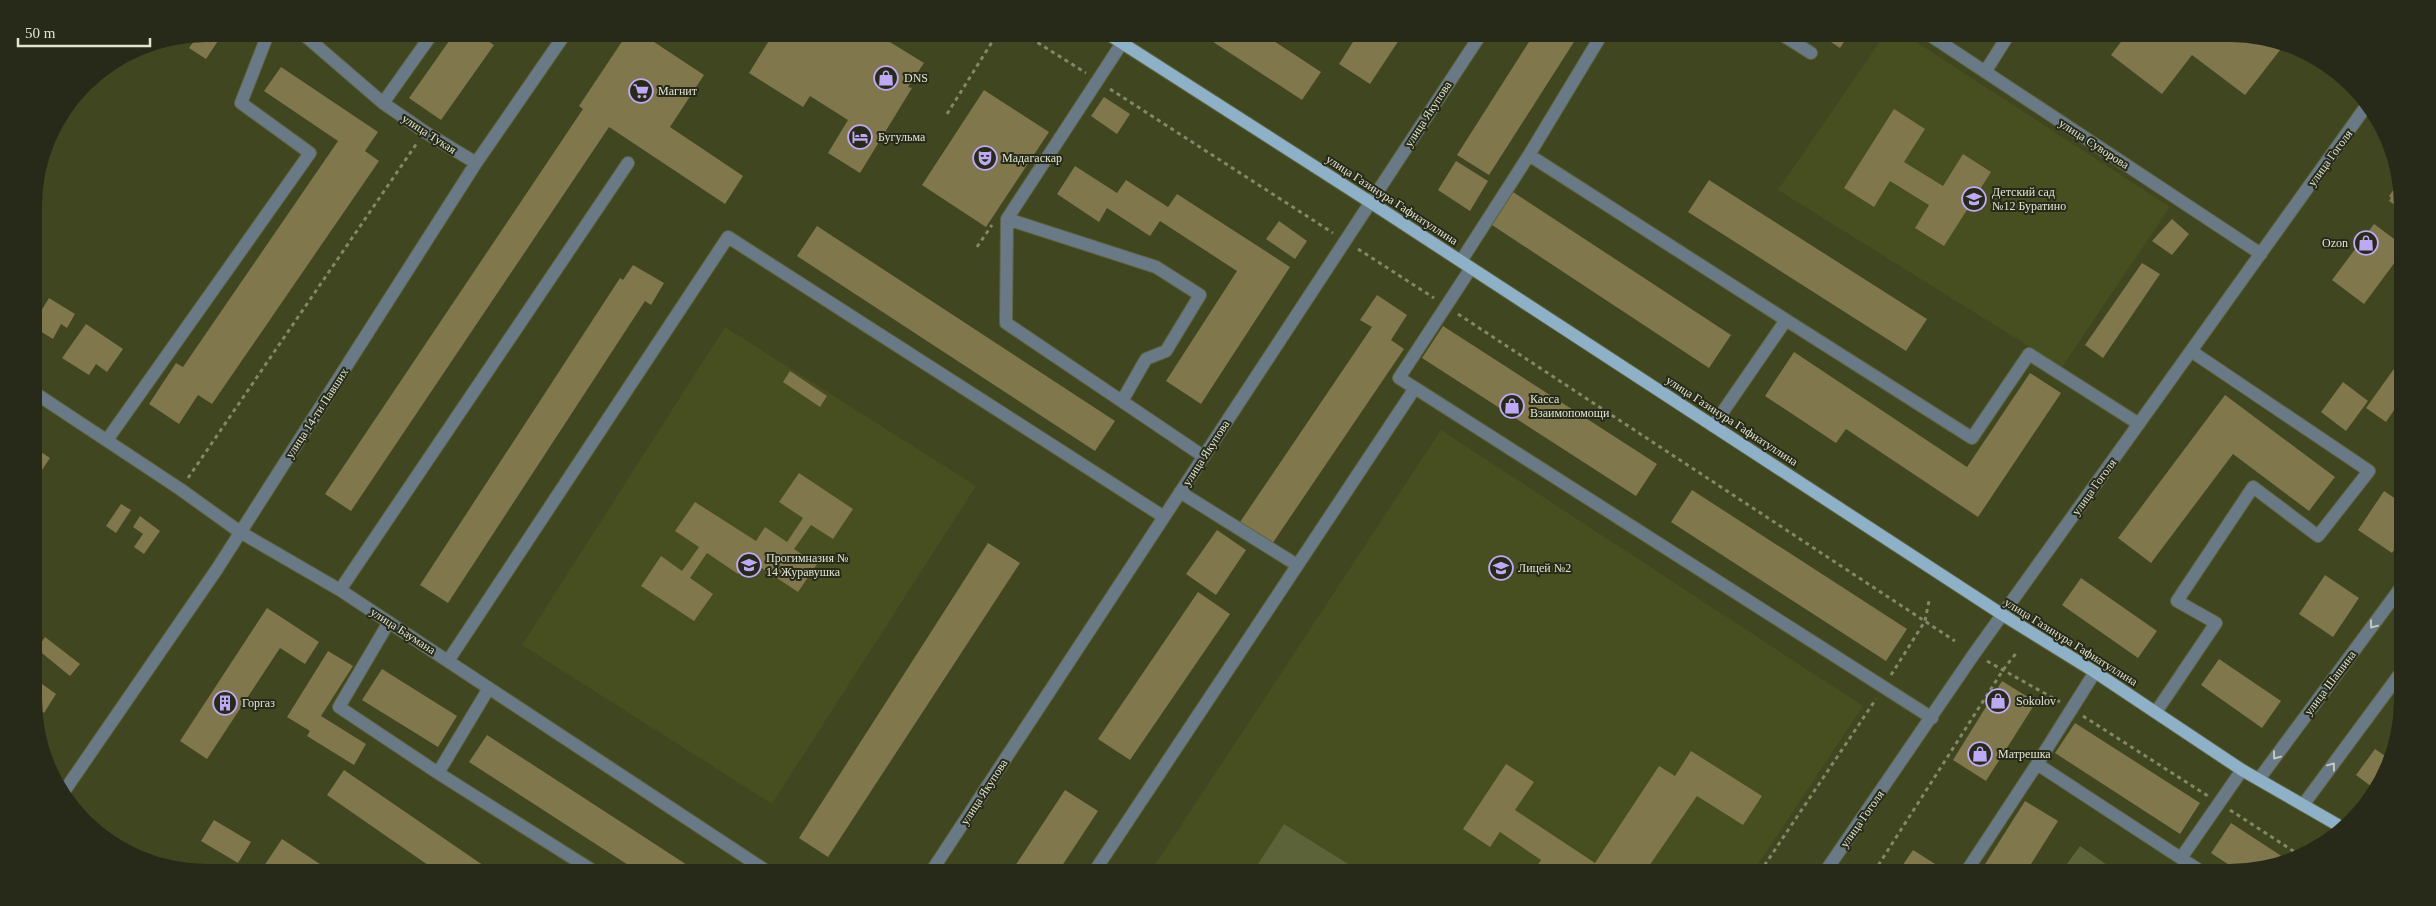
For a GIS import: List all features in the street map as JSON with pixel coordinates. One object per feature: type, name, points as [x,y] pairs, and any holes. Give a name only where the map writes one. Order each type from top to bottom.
[{"type":"main road","name":"улица Газинура Гафиатуллина","points":[[1122,43],[1466,264],[2003,615],[2095,672],[2242,770],[2335,824]]},
{"type":"street","points":[[107,440],[310,153],[241,103],[265,42]]},
{"type":"street","name":"улица Тукая","points":[[312,42],[383,103],[425,132],[476,163]]},
{"type":"street","points":[[383,103],[426,42]]},
{"type":"street","name":"улица 14-ти Павших","points":[[67,786],[240,532],[476,163],[559,42]]},
{"type":"street","name":"улица Якупова","points":[[936,864],[1476,42]]},
{"type":"street","points":[[1597,42],[1466,264],[1446,306],[1399,378],[1932,718]]},
{"type":"street","points":[[1794,42],[1811,53]]},
{"type":"street","name":"улица Суворова","points":[[1940,42],[2261,254]]},
{"type":"street","points":[[1985,72],[2004,42]]},
{"type":"street","points":[[1122,43],[1007,219],[1006,323],[1203,456]]},
{"type":"street","name":"улица Гоголя","points":[[1831,863],[2003,615],[2363,111]]},
{"type":"street","points":[[1529,155],[1972,438],[2029,354],[2139,424]]},
{"type":"street","points":[[340,590],[628,163]]},
{"type":"street","points":[[1007,219],[1156,267],[1200,296],[1166,351],[1146,359],[1122,401]]},
{"type":"street","points":[[448,661],[728,237],[1164,517]]},
{"type":"street","points":[[1713,426],[1786,320]]},
{"type":"street","points":[[2156,712],[2216,623],[2177,601],[2253,487],[2318,536],[2369,471],[2191,351]]},
{"type":"street","points":[[1100,864],[1414,388]]},
{"type":"street","name":"улица Баумана","points":[[43,398],[180,489],[240,532],[340,590],[755,864]]},
{"type":"street","points":[[1180,492],[1297,565]]},
{"type":"street","name":"улица Шашина","points":[[2258,779],[2394,597]]},
{"type":"street","points":[[389,622],[339,707],[438,773],[582,864]]},
{"type":"street","points":[[1972,863],[2095,672]]},
{"type":"street","points":[[2303,805],[2394,682]]},
{"type":"street","points":[[438,773],[489,688]]},
{"type":"street","points":[[2036,764],[2189,863]]},
{"type":"street","points":[[2181,858],[2242,770]]},
{"type":"path","points":[[947,114],[992,42]]},
{"type":"path","points":[[1036,42],[1345,240],[1955,641]]},
{"type":"path","points":[[180,489],[425,132]]},
{"type":"path","points":[[1766,863],[1883,688],[1925,621],[1930,600]]},
{"type":"path","points":[[1880,863],[2003,670],[2017,652]]},
{"type":"path","points":[[1984,659],[2071,709],[2293,851]]},
{"type":"shaded area","name":"Детский сад №12 Буратино","points":[[1880,42],[1916,42],[2170,207],[2062,367],[1778,190]]},
{"type":"shaded area","name":"Прогимназия № 14 Журавушка","points":[[725,327],[976,486],[772,804],[522,645]]},
{"type":"shaded area","name":"Лицей №2","points":[[1441,430],[1863,706],[1759,863],[1156,864]]},
{"type":"shaded area","points":[[1284,824],[1347,863],[1259,863]]},
{"type":"shaded area","points":[[2080,846],[2104,863],[2068,863]]},
{"type":"building","points":[[217,42],[206,59],[189,48],[192,43]]},
{"type":"building","points":[[448,42],[490,42],[494,45],[441,120],[409,98]]},
{"type":"building","points":[[622,42],[654,42],[704,75],[670,127],[743,176],[725,204],[609,127],[351,511],[325,494],[583,109],[579,106]]},
{"type":"building","points":[[768,42],[890,42],[924,63],[908,87],[912,88],[860,173],[828,153],[848,120],[810,96],[803,107],[749,73]]},
{"type":"building","points":[[1213,42],[1275,42],[1321,72],[1302,100]]},
{"type":"building","points":[[1353,42],[1398,42],[1370,84],[1339,64]]},
{"type":"building","points":[[1529,42],[1574,42],[1489,175],[1457,155]]},
{"type":"building","points":[[1831,42],[1844,42],[1840,48]]},
{"type":"building","points":[[2121,42],[2229,42],[2251,44],[2280,50],[2245,95],[2192,55],[2162,94],[2111,55]]},
{"type":"building","points":[[281,67],[378,132],[365,151],[379,161],[212,404],[198,395],[179,424],[149,404],[176,363],[183,367],[338,141],[264,91]]},
{"type":"building","name":"Мадагаскар","points":[[984,90],[1049,132],[986,227],[922,185]]},
{"type":"building","points":[[1104,97],[1130,114],[1117,134],[1091,116]]},
{"type":"building","points":[[1894,109],[1925,129],[1904,162],[1943,186],[1963,154],[1991,172],[1944,246],[1915,228],[1929,205],[1890,181],[1874,207],[1844,188]]},
{"type":"building","points":[[1456,161],[1488,181],[1470,211],[1438,190]]},
{"type":"building","points":[[1075,166],[1117,193],[1126,180],[1168,207],[1177,194],[1290,267],[1201,404],[1166,381],[1237,271],[1160,221],[1150,236],[1107,208],[1099,222],[1057,194]]},
{"type":"building","points":[[1709,180],[1927,319],[1906,351],[1688,212]]},
{"type":"building","points":[[2393,191],[2394,204],[2389,201],[2391,198],[2389,196]]},
{"type":"building","points":[[1513,192],[1731,335],[1709,368],[1492,225]]},
{"type":"building","points":[[2172,219],[2189,234],[2172,255],[2152,241]]},
{"type":"building","points":[[1279,221],[1307,241],[1295,259],[1266,239]]},
{"type":"building","points":[[2374,224],[2394,239],[2394,263],[2364,304],[2332,280]]},
{"type":"building","points":[[817,226],[1115,421],[1095,451],[797,256]]},
{"type":"building","points":[[2142,263],[2160,274],[2103,358],[2085,345]]},
{"type":"building","points":[[633,265],[664,283],[651,305],[645,301],[448,603],[420,585],[620,278],[623,280]]},
{"type":"building","points":[[1377,295],[1407,315],[1391,340],[1404,349],[1270,547],[1238,525],[1372,327],[1360,320]]},
{"type":"building","points":[[49,298],[75,314],[67,328],[61,324],[53,339],[43,333],[43,308]]},
{"type":"building","points":[[86,324],[123,349],[107,372],[96,364],[89,375],[62,358]]},
{"type":"building","points":[[1443,326],[1657,464],[1636,496],[1422,358]]},
{"type":"building","points":[[1794,352],[1967,467],[2030,373],[2061,393],[1978,517],[1846,429],[1836,443],[1765,396]]},
{"type":"building","points":[[2394,369],[2394,410],[2386,422],[2366,408]]},
{"type":"building","points":[[790,371],[827,396],[820,407],[783,382]]},
{"type":"building","points":[[2343,382],[2368,401],[2346,431],[2321,412]]},
{"type":"building","points":[[2225,395],[2335,477],[2309,511],[2233,454],[2151,563],[2118,538]]},
{"type":"building","points":[[42,453],[50,458],[42,469]]},
{"type":"building","points":[[799,473],[853,509],[833,539],[811,525],[794,549],[817,564],[798,592],[748,559],[738,574],[707,553],[690,578],[713,594],[694,621],[641,586],[661,556],[682,571],[699,547],[675,531],[695,502],[756,541],[765,527],[787,542],[803,518],[779,502]]},
{"type":"building","points":[[1692,490],[1907,629],[1886,661],[1671,522]]},
{"type":"building","points":[[2384,491],[2394,498],[2394,550],[2392,553],[2358,530]]},
{"type":"building","points":[[121,504],[131,510],[116,533],[106,526]]},
{"type":"building","points":[[140,516],[160,531],[144,554],[134,547],[143,534],[133,527]]},
{"type":"building","points":[[1217,530],[1246,550],[1216,595],[1186,574]]},
{"type":"building","points":[[988,543],[1020,563],[828,857],[799,838]]},
{"type":"building","points":[[2325,575],[2359,598],[2333,637],[2299,614]]},
{"type":"building","points":[[2081,578],[2157,631],[2138,658],[2062,605]]},
{"type":"building","points":[[1198,592],[1230,614],[1130,760],[1098,739]]},
{"type":"building","name":"Горгаз","points":[[267,608],[319,642],[305,664],[280,648],[207,759],[180,741]]},
{"type":"building","points":[[45,637],[80,664],[70,676],[42,653],[42,641]]},
{"type":"building","points":[[328,651],[353,666],[321,716],[366,744],[354,765],[307,736],[310,731],[287,717]]},
{"type":"building","points":[[2219,659],[2281,701],[2262,728],[2201,685]]},
{"type":"building","points":[[382,669],[457,716],[438,747],[362,700]]},
{"type":"building","points":[[2002,681],[2036,702],[1986,781],[1953,760]]},
{"type":"building","points":[[42,684],[56,694],[44,713],[42,699]]},
{"type":"building","points":[[2075,723],[2200,803],[2180,834],[2055,753]]},
{"type":"building","points":[[487,735],[685,864],[626,864],[469,762]]},
{"type":"building","points":[[2375,749],[2384,755],[2369,785],[2356,775]]},
{"type":"building","points":[[1691,751],[1762,796],[1743,825],[1697,796],[1651,863],[1539,863],[1541,860],[1500,832],[1490,847],[1463,829],[1506,764],[1534,782],[1515,810],[1595,863],[1659,766],[1675,776]]},
{"type":"building","points":[[344,770],[481,864],[426,864],[327,795]]},
{"type":"building","points":[[1065,790],[1098,811],[1064,864],[1017,864]]},
{"type":"building","points":[[2025,801],[2058,821],[2032,863],[1986,863]]},
{"type":"building","points":[[214,820],[251,842],[238,863],[201,841]]},
{"type":"building","points":[[2231,823],[2280,855],[2251,862],[2226,863],[2211,853]]},
{"type":"building","points":[[282,839],[320,864],[265,864]]},
{"type":"building","points":[[1913,850],[1934,863],[1904,863]]},
{"type":"place","name":"DNS","points":[[886,78]]},
{"type":"place","name":"Магнит","points":[[641,91]]},
{"type":"place","name":"Бугульма","points":[[860,137]]},
{"type":"place","name":"Мадагаскар","points":[[985,158]]},
{"type":"place","name":"Детский сад №12 Буратино","points":[[1974,199]]},
{"type":"place","name":"Ozon","points":[[2366,243]]},
{"type":"place","name":"Касса Взаимопомощи","points":[[1512,406]]},
{"type":"place","name":"Прогимназия № 14 Журавушка","points":[[749,565]]},
{"type":"place","name":"Лицей №2","points":[[1501,568]]},
{"type":"place","name":"Sokolov","points":[[1998,701]]},
{"type":"place","name":"Горгаз","points":[[225,703]]},
{"type":"place","name":"Матрешка","points":[[1980,754]]}]
